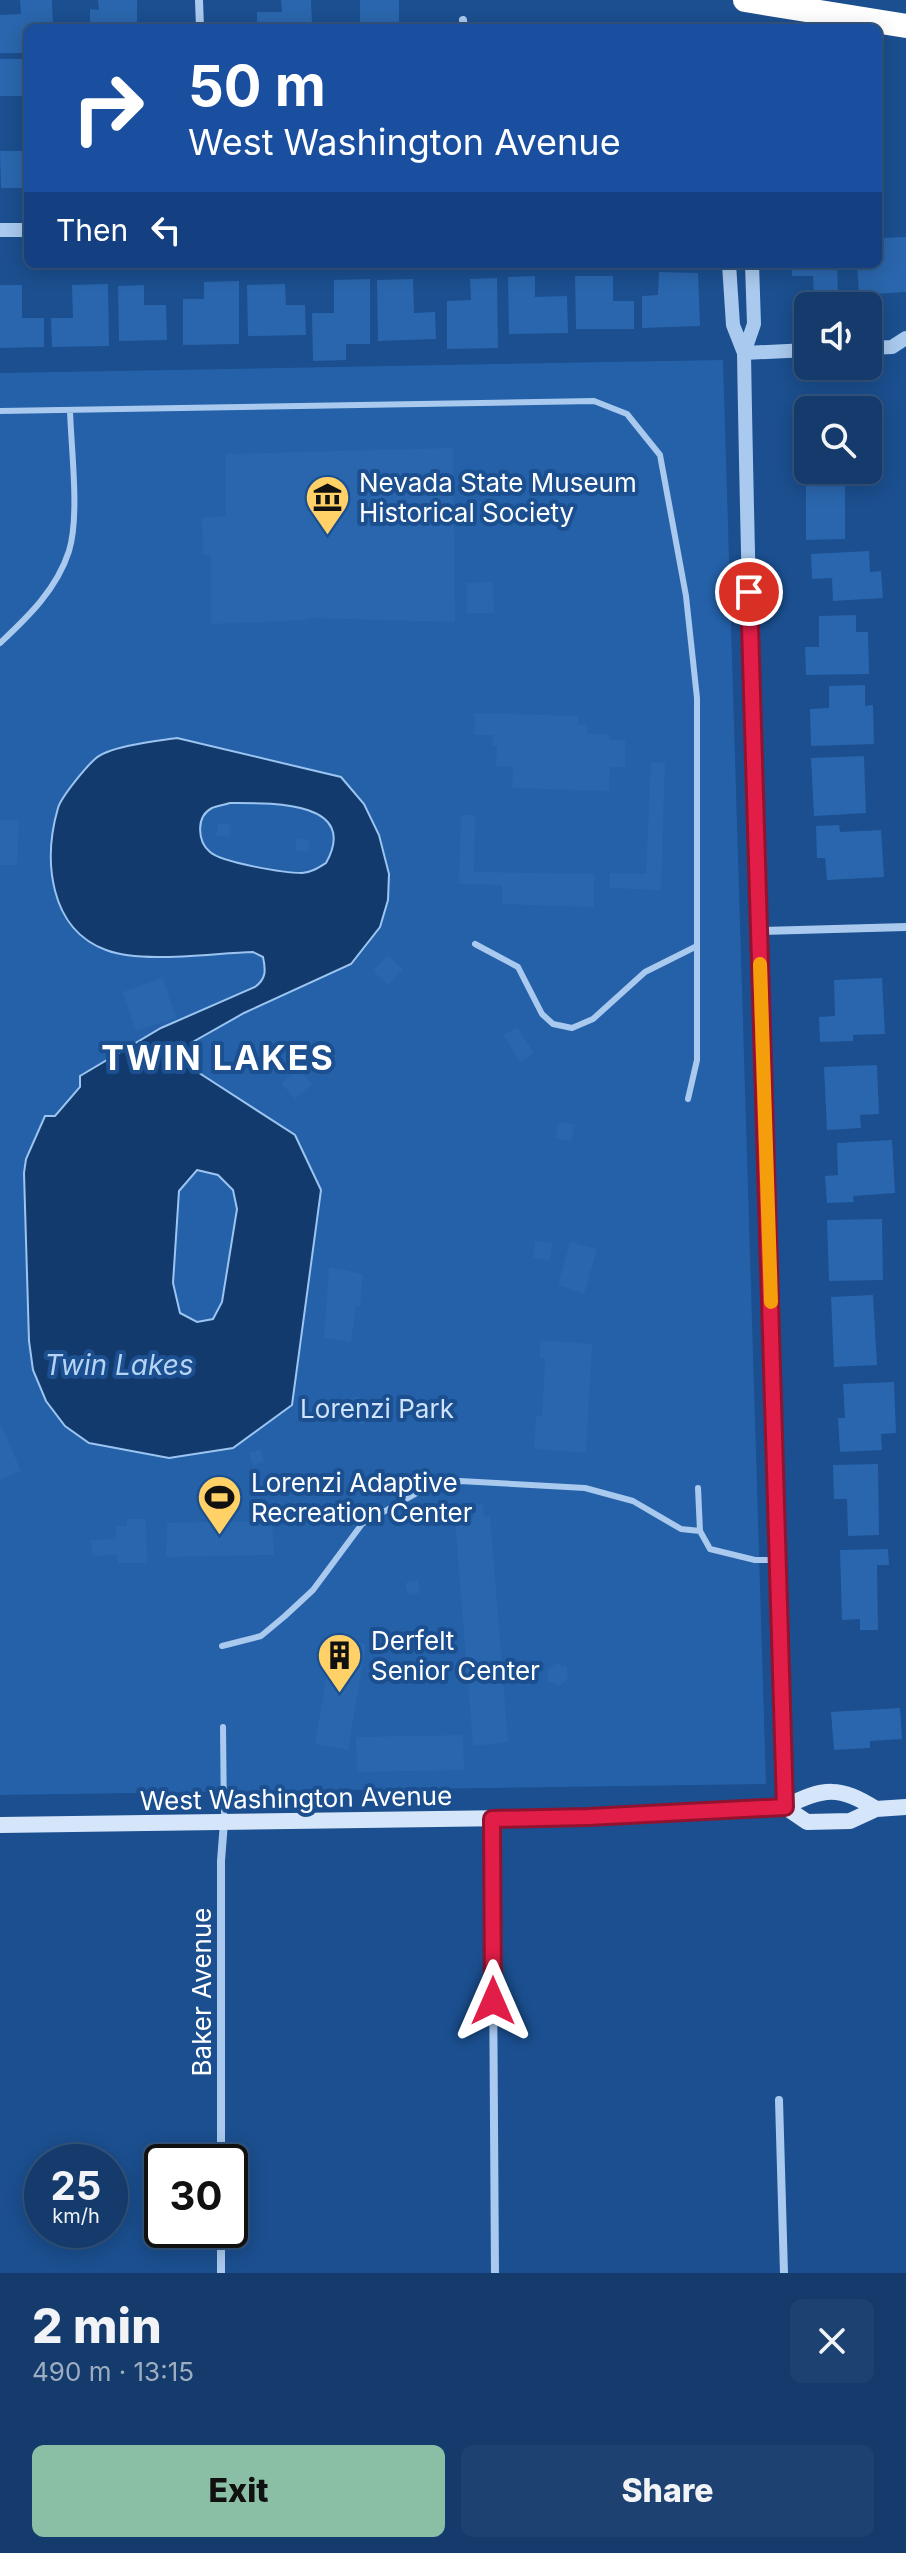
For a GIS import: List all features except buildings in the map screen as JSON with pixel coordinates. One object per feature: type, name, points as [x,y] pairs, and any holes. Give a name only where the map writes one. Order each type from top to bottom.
[{"type":"highway","points":[[745,0],[906,26]]},
{"type":"main road","name":"West Washington Avenue","points":[[0,1825],[588,1817],[785,1807],[811,1794],[851,1793],[876,1809]]},
{"type":"main road","name":"West Washington Avenue","points":[[785,1807],[807,1822],[850,1821],[876,1809],[906,1807]]},
{"type":"street","points":[[199,0],[200,24]]},
{"type":"street","points":[[0,230],[24,230]]},
{"type":"street","points":[[729,268],[733,325],[744,353],[785,1807]]},
{"type":"street","points":[[744,353],[754,324],[752,268]]},
{"type":"street","points":[[899,350],[906,338]]},
{"type":"street","points":[[744,353],[794,351]]},
{"type":"street","points":[[759,931],[906,927]]},
{"type":"street","points":[[492,1819],[495,2273]]},
{"type":"street","name":"Baker Avenue","points":[[221,2144],[221,1861],[224,1822]]},
{"type":"street","points":[[779,2100],[784,2273]]},
{"type":"street","points":[[221,2248],[221,2273]]},
{"type":"lane","points":[[0,411],[594,401],[627,414],[660,455],[686,596],[697,698],[697,1060],[688,1099]]},
{"type":"lane","points":[[0,643],[31,615],[52,585],[69,550],[73,514],[70,410]]},
{"type":"lane","points":[[475,944],[518,967],[542,1014],[553,1024],[572,1028],[593,1019],[645,972],[695,947]]},
{"type":"lane","points":[[222,1646],[261,1636],[285,1616],[313,1590],[362,1524],[417,1493],[460,1481],[585,1488],[633,1501],[681,1529],[700,1531]]},
{"type":"lane","points":[[698,1488],[700,1531],[710,1549],[755,1560],[780,1560]]},
{"type":"lane","points":[[223,1727],[224,1822]]},
{"type":"green space","name":"Lorenzi Park","points":[[723,360],[766,1784],[0,1795],[0,373]]},
{"type":"water","name":"Twin Lakes","points":[[177,738],[341,777],[364,804],[379,835],[389,874],[388,900],[380,927],[351,964],[244,1013],[191,1043],[193,1069],[295,1135],[321,1190],[292,1405],[233,1448],[169,1458],[89,1443],[65,1426],[46,1401],[33,1370],[29,1341],[24,1173],[26,1159],[45,1116],[55,1116],[80,1087],[80,1076],[161,1028],[255,987],[263,978],[263,957],[253,952],[158,957],[106,950],[87,940],[72,926],[55,891],[51,849],[53,828],[58,808],[74,782],[102,754],[122,747]],"holes":[[[230,803],[286,805],[321,816],[331,827],[333,842],[326,863],[309,872],[294,873],[240,863],[210,852],[201,835],[203,817],[212,808]],[[197,1170],[218,1175],[233,1190],[237,1209],[222,1302],[213,1319],[197,1322],[180,1313],[173,1283],[179,1191]]]},
{"type":"slow traffic","points":[[760,964],[771,1302]]},
{"type":"place","name":"Nevada State Museum Historical Society","points":[[328,536]]},
{"type":"place","name":"Lorenzi Adaptive Recreation Center","points":[[220,1536]]},
{"type":"place","name":"Derfelt Senior Center","points":[[340,1694]]},
{"type":"district","name":"TWIN LAKES","points":[[218,1057]]},
{"type":"route","points":[[493,2001],[492,1819],[785,1807],[749,592]]}]
